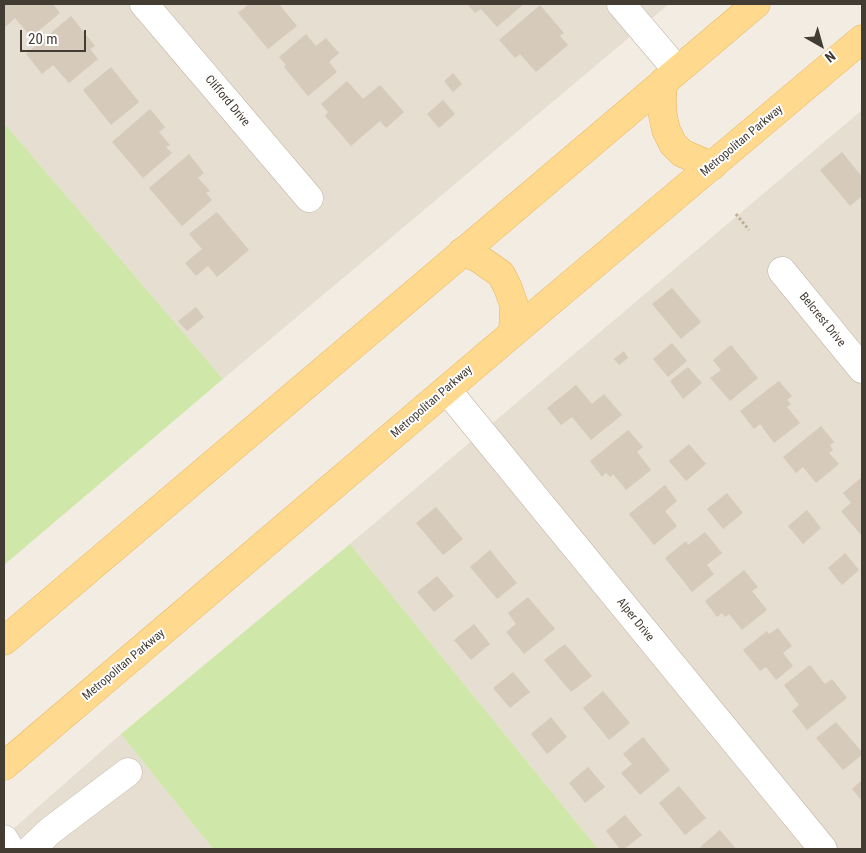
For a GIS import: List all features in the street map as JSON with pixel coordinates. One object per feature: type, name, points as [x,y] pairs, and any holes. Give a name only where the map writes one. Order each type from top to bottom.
[{"type":"main road","points":[[4,641],[756,4]]},
{"type":"main road","name":"Metropolitan Parkway","points":[[4,766],[862,39]]},
{"type":"main road","points":[[670,76],[662,102],[666,130],[673,144],[682,153],[712,166]]},
{"type":"main road","points":[[462,252],[478,258],[500,274],[508,288],[514,305],[513,333]]},
{"type":"street","name":"Clifford Drive","points":[[144,4],[309,198]]},
{"type":"street","points":[[621,4],[670,76]]},
{"type":"street","name":"Belcrest Drive","points":[[782,270],[862,369]]},
{"type":"street","name":"Alper Drive","points":[[446,390],[824,849]]},
{"type":"street","points":[[31,849],[50,830],[128,772]]},
{"type":"street","points":[[4,839],[10,849]]},
{"type":"path","points":[[736,214],[749,230]]},
{"type":"shaded area","points":[[4,4],[669,4],[223,379],[4,123]]},
{"type":"shaded area","points":[[862,110],[862,849],[598,849],[350,544]]},
{"type":"shaded area","points":[[121,734],[213,849],[4,849],[4,837]]},
{"type":"green space","points":[[4,123],[223,379],[4,565]]},
{"type":"green space","points":[[350,544],[598,849],[213,849],[121,734]]},
{"type":"building","points":[[4,4],[53,4],[60,13],[31,37],[15,18],[4,28]]},
{"type":"building","points":[[249,4],[279,4],[297,26],[268,49],[238,13]]},
{"type":"building","points":[[467,4],[524,4],[497,27],[481,9],[475,13]]},
{"type":"building","points":[[540,5],[564,33],[560,36],[568,45],[536,72],[520,54],[515,58],[499,40]]},
{"type":"building","points":[[71,16],[95,46],[90,49],[98,59],[69,83],[53,65],[42,74],[26,54]]},
{"type":"building","points":[[306,34],[316,46],[326,38],[339,53],[329,62],[337,72],[308,96],[284,67],[286,65],[279,57]]},
{"type":"building","points":[[111,67],[139,102],[111,125],[83,90]]},
{"type":"building","points":[[453,73],[462,84],[453,92],[444,81]]},
{"type":"building","points":[[347,81],[363,99],[380,85],[404,112],[386,128],[380,121],[351,146],[325,116],[328,112],[321,104]]},
{"type":"building","points":[[443,100],[455,114],[439,128],[427,114]]},
{"type":"building","points":[[150,109],[165,127],[159,132],[170,145],[166,147],[172,153],[143,178],[112,142]]},
{"type":"building","points":[[842,152],[862,177],[862,196],[850,206],[820,170]]},
{"type":"building","points":[[189,154],[204,173],[198,178],[210,191],[206,193],[212,200],[182,226],[149,188]]},
{"type":"building","points":[[217,212],[249,250],[217,277],[208,266],[196,276],[185,263],[202,249],[189,234]]},
{"type":"building","points":[[672,288],[701,322],[681,339],[652,304]]},
{"type":"building","points":[[196,307],[204,317],[187,331],[178,321]]},
{"type":"building","points":[[672,343],[687,361],[668,377],[653,359]]},
{"type":"building","points":[[731,345],[758,378],[730,401],[710,378],[721,370],[713,360]]},
{"type":"building","points":[[624,351],[628,358],[619,365],[614,359]]},
{"type":"building","points":[[688,367],[702,383],[683,399],[670,381]]},
{"type":"building","points":[[779,381],[792,396],[787,400],[791,404],[787,407],[800,423],[774,443],[760,424],[754,429],[740,411]]},
{"type":"building","points":[[576,385],[592,404],[604,394],[622,415],[591,440],[572,417],[561,425],[547,408]]},
{"type":"building","points":[[821,426],[834,442],[830,445],[833,450],[829,453],[839,464],[816,483],[803,467],[796,473],[783,457]]},
{"type":"building","points":[[628,430],[643,447],[637,452],[651,470],[626,490],[613,474],[610,477],[606,473],[602,477],[590,461]]},
{"type":"building","points":[[689,444],[706,464],[686,481],[669,461]]},
{"type":"building","points":[[862,477],[861,535],[841,511],[851,503],[843,493]]},
{"type":"building","points":[[665,485],[677,501],[665,511],[677,526],[654,545],[629,514]]},
{"type":"building","points":[[727,493],[743,513],[723,529],[707,509]]},
{"type":"building","points":[[436,507],[463,539],[443,555],[416,523]]},
{"type":"building","points":[[807,510],[821,528],[803,544],[788,526]]},
{"type":"building","points":[[705,532],[722,553],[707,565],[714,574],[692,592],[665,558],[686,541],[688,545]]},
{"type":"building","points":[[490,550],[517,583],[497,599],[470,567]]},
{"type":"building","points":[[845,553],[859,570],[842,585],[828,568]]},
{"type":"building","points":[[744,570],[758,587],[752,591],[767,610],[742,630],[729,614],[725,617],[722,613],[717,617],[705,601]]},
{"type":"building","points":[[437,576],[454,596],[434,612],[417,592]]},
{"type":"building","points":[[528,597],[555,629],[524,654],[506,632],[516,624],[508,613]]},
{"type":"building","points":[[474,624],[490,644],[471,660],[454,640]]},
{"type":"building","points":[[778,628],[792,646],[783,653],[793,666],[776,680],[766,667],[760,671],[743,650],[767,631],[769,634]]},
{"type":"building","points":[[565,644],[592,676],[571,692],[544,660]]},
{"type":"building","points":[[810,665],[825,684],[832,679],[847,698],[807,730],[792,711],[799,705],[784,685]]},
{"type":"building","points":[[513,672],[530,692],[510,708],[493,688]]},
{"type":"building","points":[[603,691],[630,723],[609,740],[583,708]]},
{"type":"building","points":[[551,717],[567,737],[547,754],[531,734]]},
{"type":"building","points":[[836,722],[862,752],[862,755],[843,770],[816,738]]},
{"type":"building","points":[[643,737],[670,770],[640,795],[621,773],[632,764],[623,754]]},
{"type":"building","points":[[588,767],[605,787],[585,803],[569,783]]},
{"type":"building","points":[[862,780],[862,801],[852,789]]},
{"type":"building","points":[[679,786],[706,818],[685,835],[659,803]]},
{"type":"building","points":[[625,815],[642,835],[624,849],[620,849],[606,831]]},
{"type":"building","points":[[720,830],[736,849],[702,849],[700,847]]}]
